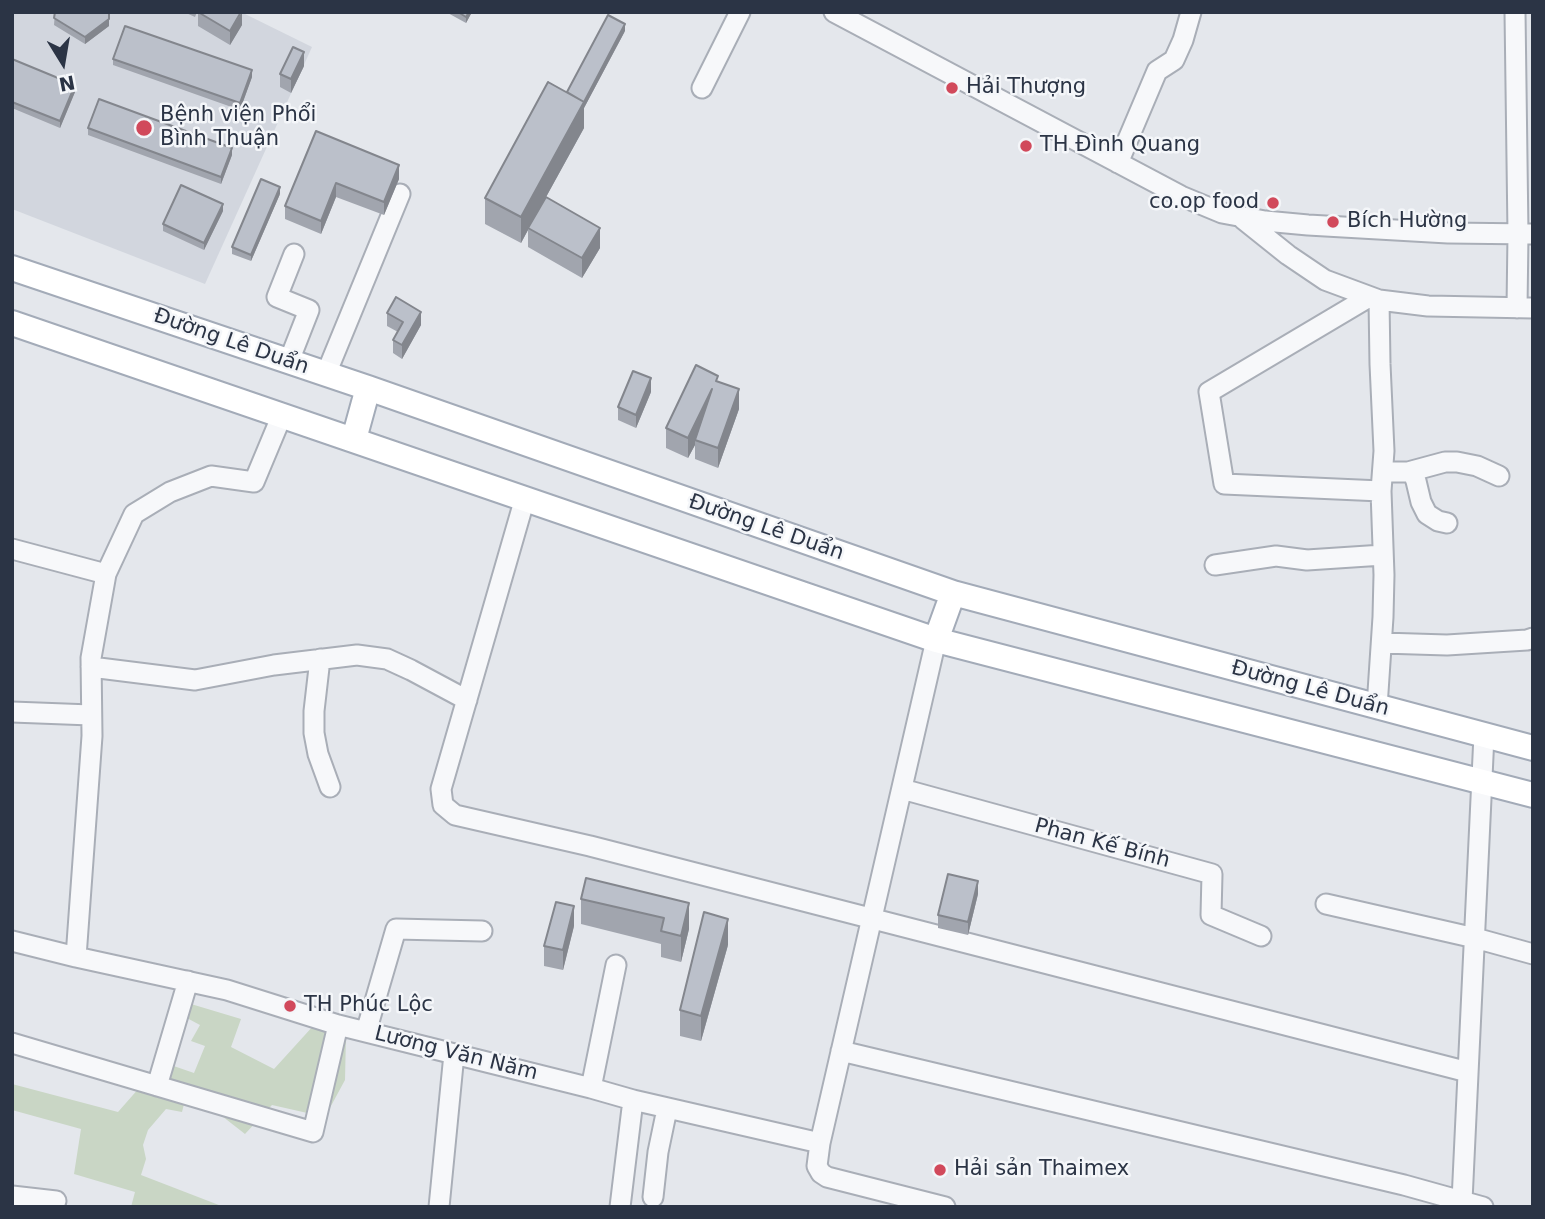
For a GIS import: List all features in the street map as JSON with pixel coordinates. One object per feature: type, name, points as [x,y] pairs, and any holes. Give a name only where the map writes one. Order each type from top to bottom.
[{"type":"main road","name":"Đường Lê Duẩn","points":[[12,268],[368,388],[953,593],[1533,748]]},
{"type":"main road","points":[[12,323],[936,640],[1533,795]]},
{"type":"main road","points":[[355,439],[368,388]]},
{"type":"main road","points":[[936,640],[953,593]]},
{"type":"street","points":[[702,88],[740,12]]},
{"type":"street","points":[[834,12],[865,19],[1118,163],[1181,197],[1223,213],[1308,225],[1365,229],[1525,234]]},
{"type":"street","points":[[1118,163],[1157,71],[1174,60],[1191,12]]},
{"type":"street","points":[[1240,217],[1325,280],[1374,298],[1437,306],[1525,308],[1525,234],[1515,12]]},
{"type":"street","points":[[326,374],[400,194]]},
{"type":"street","points":[[289,362],[309,310],[277,297],[294,254]]},
{"type":"street","points":[[1374,298],[1384,450],[1382,643],[1377,707]]},
{"type":"street","points":[[1374,298],[1209,392],[1224,484],[1382,481],[1445,462],[1477,466],[1499,476]]},
{"type":"street","points":[[75,957],[92,736],[91,667],[96,622],[106,574],[134,514],[170,492],[211,476],[254,482],[282,415]]},
{"type":"street","points":[[1412,471],[1427,514],[1447,523]]},
{"type":"street","points":[[525,498],[441,789],[443,805],[454,815],[590,846],[1468,1072]]},
{"type":"street","points":[[12,549],[106,574]]},
{"type":"street","points":[[1215,565],[1276,556],[1307,560],[1383,555]]},
{"type":"street","points":[[1382,643],[1447,645],[1533,638]]},
{"type":"street","points":[[936,640],[820,1143],[817,1166],[827,1177],[945,1207]]},
{"type":"street","points":[[91,667],[195,680],[274,665],[357,655],[387,659],[467,700]]},
{"type":"street","points":[[320,659],[314,733],[318,754],[330,787]]},
{"type":"street","points":[[12,712],[91,715]]},
{"type":"street","points":[[1461,1204],[1484,736]]},
{"type":"street","name":"Phan Kế Bính","points":[[902,789],[1212,874],[1211,915],[1261,936]]},
{"type":"street","points":[[1326,904],[1533,954]]},
{"type":"street","points":[[366,1032],[396,929],[482,931]]},
{"type":"street","name":"Lương Văn Năm","points":[[12,941],[227,990],[338,1025],[591,1087],[633,1100],[820,1143]]},
{"type":"street","points":[[591,1087],[616,965]]},
{"type":"street","points":[[157,1086],[188,981]]},
{"type":"street","points":[[12,1043],[313,1132],[338,1025]]},
{"type":"street","points":[[841,1051],[1404,1185],[1461,1204],[1483,1207]]},
{"type":"street","points":[[439,1207],[454,1054]]},
{"type":"street","points":[[620,1207],[633,1100]]},
{"type":"street","points":[[653,1197],[667,1108]]},
{"type":"street","points":[[12,1196],[55,1201]]},
{"type":"shaded area","name":"Bệnh viện Phổi Bình Thuận","points":[[12,12],[241,12],[312,47],[205,284],[12,209]]},
{"type":"green space","points":[[191,1004],[241,1019],[231,1047],[274,1069],[314,1025],[346,1035],[345,1080],[325,1117],[272,1105],[245,1134],[213,1109],[203,1089],[188,1088],[182,1112],[166,1109],[148,1130],[143,1145],[146,1159],[141,1175],[224,1207],[131,1207],[135,1192],[74,1174],[81,1129],[12,1110],[12,1084],[118,1112],[162,1062],[194,1073],[205,1046],[191,1041],[200,1025],[185,1017]]},
{"type":"building","points":[[55,12],[109,12],[109,19],[85,37],[54,18]]},
{"type":"building","points":[[198,12],[241,12],[230,31]]},
{"type":"building","points":[[608,15],[625,24],[584,102],[567,92]]},
{"type":"building","points":[[125,26],[252,70],[240,103],[113,59]]},
{"type":"building","points":[[293,47],[304,52],[291,79],[280,74]]},
{"type":"building","points":[[12,59],[75,85],[60,121],[12,102]]},
{"type":"building","points":[[548,82],[584,102],[521,217],[485,198]]},
{"type":"building","points":[[99,99],[232,148],[221,177],[88,128]]},
{"type":"building","points":[[316,131],[399,165],[384,202],[336,183],[321,221],[285,206]]},
{"type":"building","points":[[261,179],[280,187],[251,255],[232,247]]},
{"type":"building","points":[[181,185],[223,204],[204,243],[163,224]]},
{"type":"building","points":[[546,197],[600,228],[582,258],[528,228]]},
{"type":"building","points":[[396,297],[421,312],[402,345],[393,340],[403,322],[387,313]]},
{"type":"building","points":[[696,365],[718,376],[716,381],[739,389],[718,448],[695,440],[712,389],[688,438],[666,428]]},
{"type":"building","points":[[633,371],[651,378],[636,415],[618,407]]},
{"type":"building","points":[[948,874],[978,881],[968,922],[938,915]]},
{"type":"building","points":[[586,878],[689,903],[681,936],[661,931],[664,918],[581,899]]},
{"type":"building","points":[[556,902],[574,906],[563,950],[544,946]]},
{"type":"building","points":[[704,912],[728,919],[701,1016],[680,1010]]},
{"type":"place","name":"Hải Thượng","points":[[952,88]]},
{"type":"place","name":"Bệnh viện Phổi Bình Thuận","points":[[144,128]]},
{"type":"place","name":"TH Đình Quang","points":[[1026,146]]},
{"type":"place","name":"co.op food","points":[[1273,203]]},
{"type":"place","name":"Bích Hường","points":[[1333,222]]},
{"type":"place","name":"TH Phúc Lộc","points":[[290,1006]]},
{"type":"place","name":"Hải sản Thaimex","points":[[940,1170]]}]
